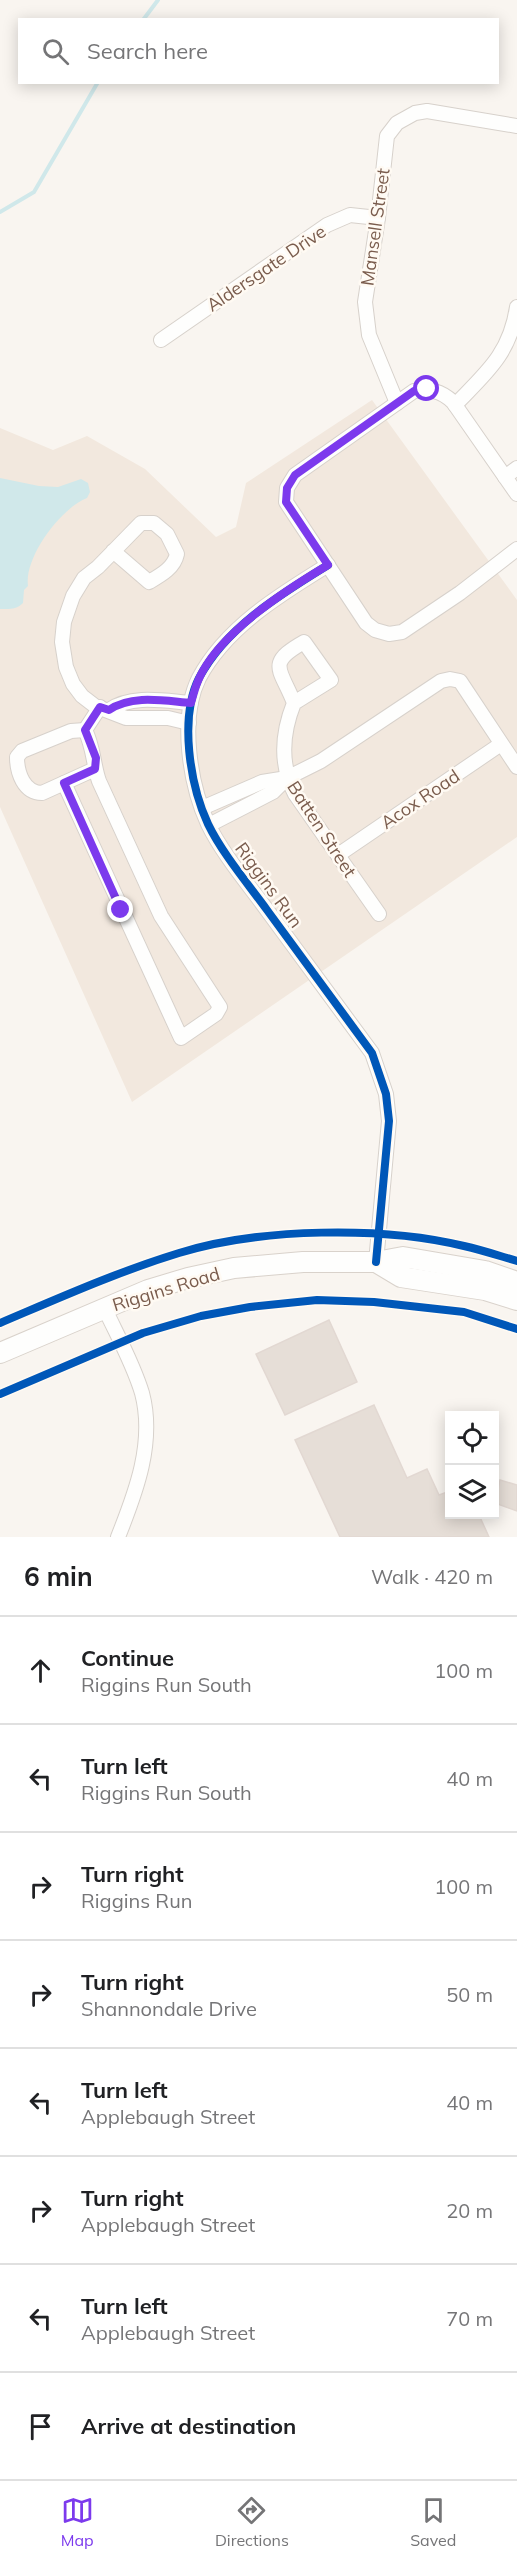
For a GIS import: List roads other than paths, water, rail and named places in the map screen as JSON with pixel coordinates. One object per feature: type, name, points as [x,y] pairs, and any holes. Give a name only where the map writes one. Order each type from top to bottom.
[{"type":"main road","name":"Riggins Road","points":[[0,1353],[104,1307],[188,1278],[234,1268],[303,1262],[376,1262],[403,1257],[484,1271],[517,1282]]},
{"type":"main road","points":[[376,1262],[401,1277],[485,1290],[517,1300]]},
{"type":"street","name":"Mansell Street","points":[[397,403],[369,335],[365,303],[387,136],[397,123],[415,113],[427,111],[517,126]]},
{"type":"street","name":"Aldersgate Drive","points":[[161,340],[327,225],[350,215],[378,218]]},
{"type":"street","points":[[455,405],[497,361],[513,330],[517,314]]},
{"type":"street","points":[[517,494],[455,405],[444,394],[427,389],[414,391],[295,475],[287,488],[286,502],[366,623],[375,630],[389,634],[402,632],[460,593],[517,549]]},
{"type":"street","points":[[505,477],[517,468]]},
{"type":"street","points":[[113,551],[149,582],[166,572],[176,561],[177,554],[167,534],[148,521],[141,523],[84,578],[73,596],[64,622],[62,642],[66,667],[73,684],[82,696],[126,718],[168,718],[189,723]]},
{"type":"street","name":"Riggins Run","points":[[328,565],[286,591],[222,646],[198,679],[191,703],[189,723],[191,769],[208,825],[243,877],[372,1053],[380,1071],[389,1121],[376,1262]]},
{"type":"street","points":[[202,808],[262,782],[287,778],[321,761],[441,681],[450,679],[460,681],[517,767]]},
{"type":"street","points":[[95,769],[42,793],[34,793],[27,787],[17,768],[17,757],[22,751],[72,731],[85,730],[104,708],[148,699],[191,703]]},
{"type":"street","name":"Batten Street","points":[[294,703],[283,750],[287,778],[295,794],[379,915]]},
{"type":"street","points":[[64,783],[181,1038],[216,1014],[220,1007],[161,916],[138,871],[95,769],[96,758],[85,730]]},
{"type":"street","name":"Acox Road","points":[[338,855],[501,744]]},
{"type":"street","points":[[208,825],[273,792],[287,778]]},
{"type":"street","points":[[104,1307],[142,1394],[145,1423],[145,1455],[133,1500],[118,1537]]},
{"type":"water","points":[[0,478],[39,486],[58,487],[81,479],[88,483],[90,492],[87,498],[66,512],[46,535],[32,561],[23,603],[10,609],[0,609]]},
{"type":"waterway","points":[[144,18],[158,0]]},
{"type":"waterway","points":[[0,212],[34,192],[97,84]]}]
